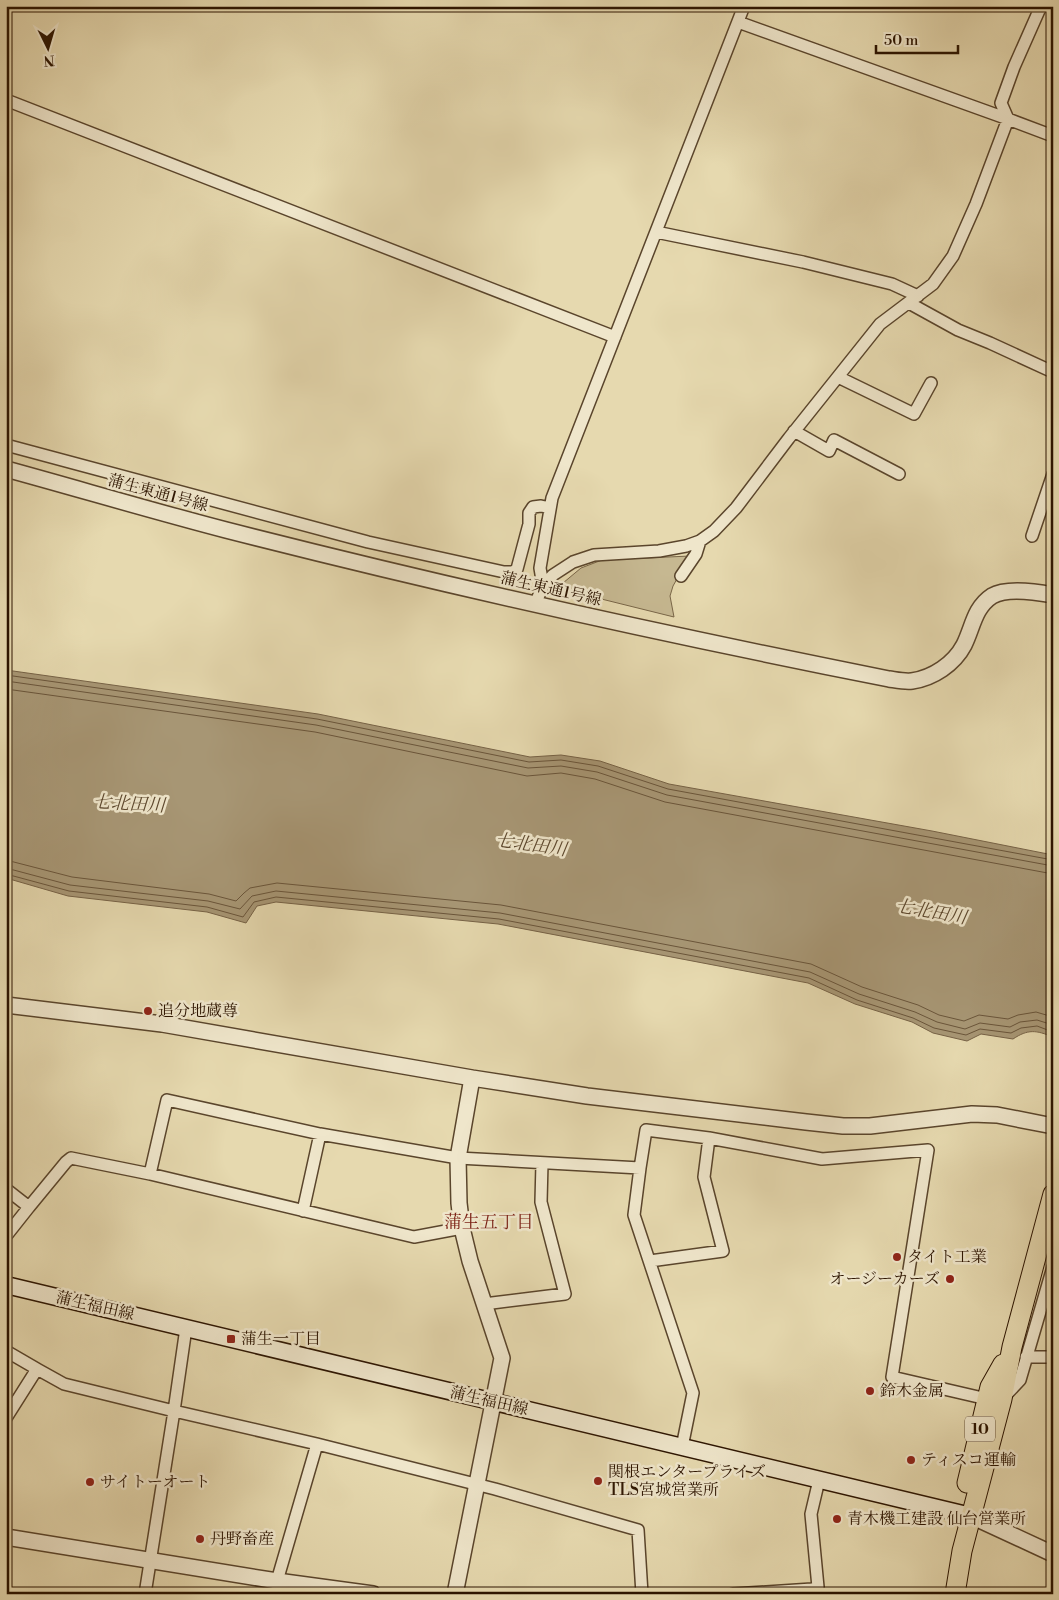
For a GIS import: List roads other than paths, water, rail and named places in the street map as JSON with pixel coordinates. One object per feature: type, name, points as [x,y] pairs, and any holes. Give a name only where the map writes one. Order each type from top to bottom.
[{"type":"main road","name":"10","points":[[972,1516],[966,1489],[980,1426],[987,1420],[993,1400],[1019,1352],[1053,1194]]},
{"type":"main road","name":"蒲生福田線","points":[[6,1285],[972,1516]]},
{"type":"main road","name":"10","points":[[955,1594],[962,1551],[972,1516],[994,1399]]},
{"type":"street","points":[[535,604],[543,586],[553,575],[573,562],[594,555],[659,551],[686,546],[700,541],[714,531],[736,508],[794,431],[880,324],[933,284],[953,256],[976,204],[1008,119],[1001,103],[1014,67],[1041,6]]},
{"type":"street","points":[[543,586],[540,568],[552,498],[738,22],[742,7]]},
{"type":"street","points":[[738,22],[1053,136]]},
{"type":"street","points":[[6,100],[615,337]]},
{"type":"street","points":[[656,232],[803,262],[892,284],[918,296]]},
{"type":"street","points":[[909,303],[958,330],[1053,372]]},
{"type":"street","points":[[838,377],[914,414],[931,383]]},
{"type":"street","points":[[794,431],[829,451],[834,440],[899,474]]},
{"type":"street","points":[[6,445],[359,539],[504,572],[513,572],[517,569],[529,524],[529,513],[533,507],[550,508]]},
{"type":"street","name":"蒲生東通1号線","points":[[6,469],[226,530],[535,604],[730,648],[889,679],[911,681],[932,675],[950,664],[964,646],[978,608],[994,595],[1013,591],[1053,595]]},
{"type":"street","points":[[1032,536],[1053,474]]},
{"type":"street","points":[[681,576],[696,554],[700,541]]},
{"type":"street","points":[[6,1005],[162,1024],[587,1096],[843,1126],[870,1126],[972,1114],[997,1115],[1053,1126]]},
{"type":"street","points":[[455,1594],[502,1358],[462,1228],[459,1203],[458,1158],[472,1078]]},
{"type":"street","points":[[150,1174],[167,1100],[320,1134],[458,1158],[640,1168]]},
{"type":"street","points":[[682,1447],[693,1393],[634,1215],[646,1130],[710,1138],[822,1159],[928,1150],[892,1377],[994,1399]]},
{"type":"street","points":[[303,1211],[320,1134]]},
{"type":"street","points":[[650,1262],[723,1251],[704,1177],[710,1138]]},
{"type":"street","points":[[6,1236],[66,1162],[72,1158],[150,1174],[414,1237],[462,1228]]},
{"type":"street","points":[[484,1304],[565,1294],[541,1202],[542,1163]]},
{"type":"street","points":[[6,1189],[29,1207]]},
{"type":"street","points":[[1053,1267],[1019,1352],[1053,1357]]},
{"type":"street","points":[[145,1594],[186,1328]]},
{"type":"street","points":[[6,1351],[64,1384],[317,1444],[478,1485],[638,1530],[642,1594]]},
{"type":"street","points":[[6,1418],[37,1370]]},
{"type":"street","points":[[277,1581],[317,1444]]},
{"type":"street","points":[[733,1594],[812,1590],[818,1587],[811,1514],[819,1480]]},
{"type":"street","points":[[972,1516],[1053,1554]]},
{"type":"street","points":[[6,1537],[277,1581],[373,1594]]},
{"type":"water","name":"七北田川","points":[[6,670],[318,714],[530,757],[561,755],[600,761],[669,784],[932,831],[1053,855],[1053,1037],[1032,1032],[1023,1033],[1013,1039],[981,1034],[967,1041],[933,1033],[912,1022],[855,1004],[808,983],[498,924],[276,902],[257,906],[246,923],[207,912],[68,896],[6,878]]},
{"type":"place","name":"追分地蔵尊","points":[[148,1011]]},
{"type":"place","name":"タイト工業","points":[[897,1257]]},
{"type":"place","name":"オージーカーズ","points":[[950,1279]]},
{"type":"place","name":"蒲生一丁目","points":[[231,1339]]},
{"type":"place","name":"鈴木金属","points":[[870,1391]]},
{"type":"place","name":"ティスコ運輸","points":[[911,1460]]},
{"type":"place","name":"関根エンタープライズ TLS宮城営業所","points":[[598,1481]]},
{"type":"place","name":"サイトーオート","points":[[90,1482]]},
{"type":"place","name":"青木機工建設 仙台営業所","points":[[837,1519]]},
{"type":"place","name":"丹野畜産","points":[[200,1539]]},
{"type":"district","name":"蒲生五丁目","points":[[489,1222]]}]
